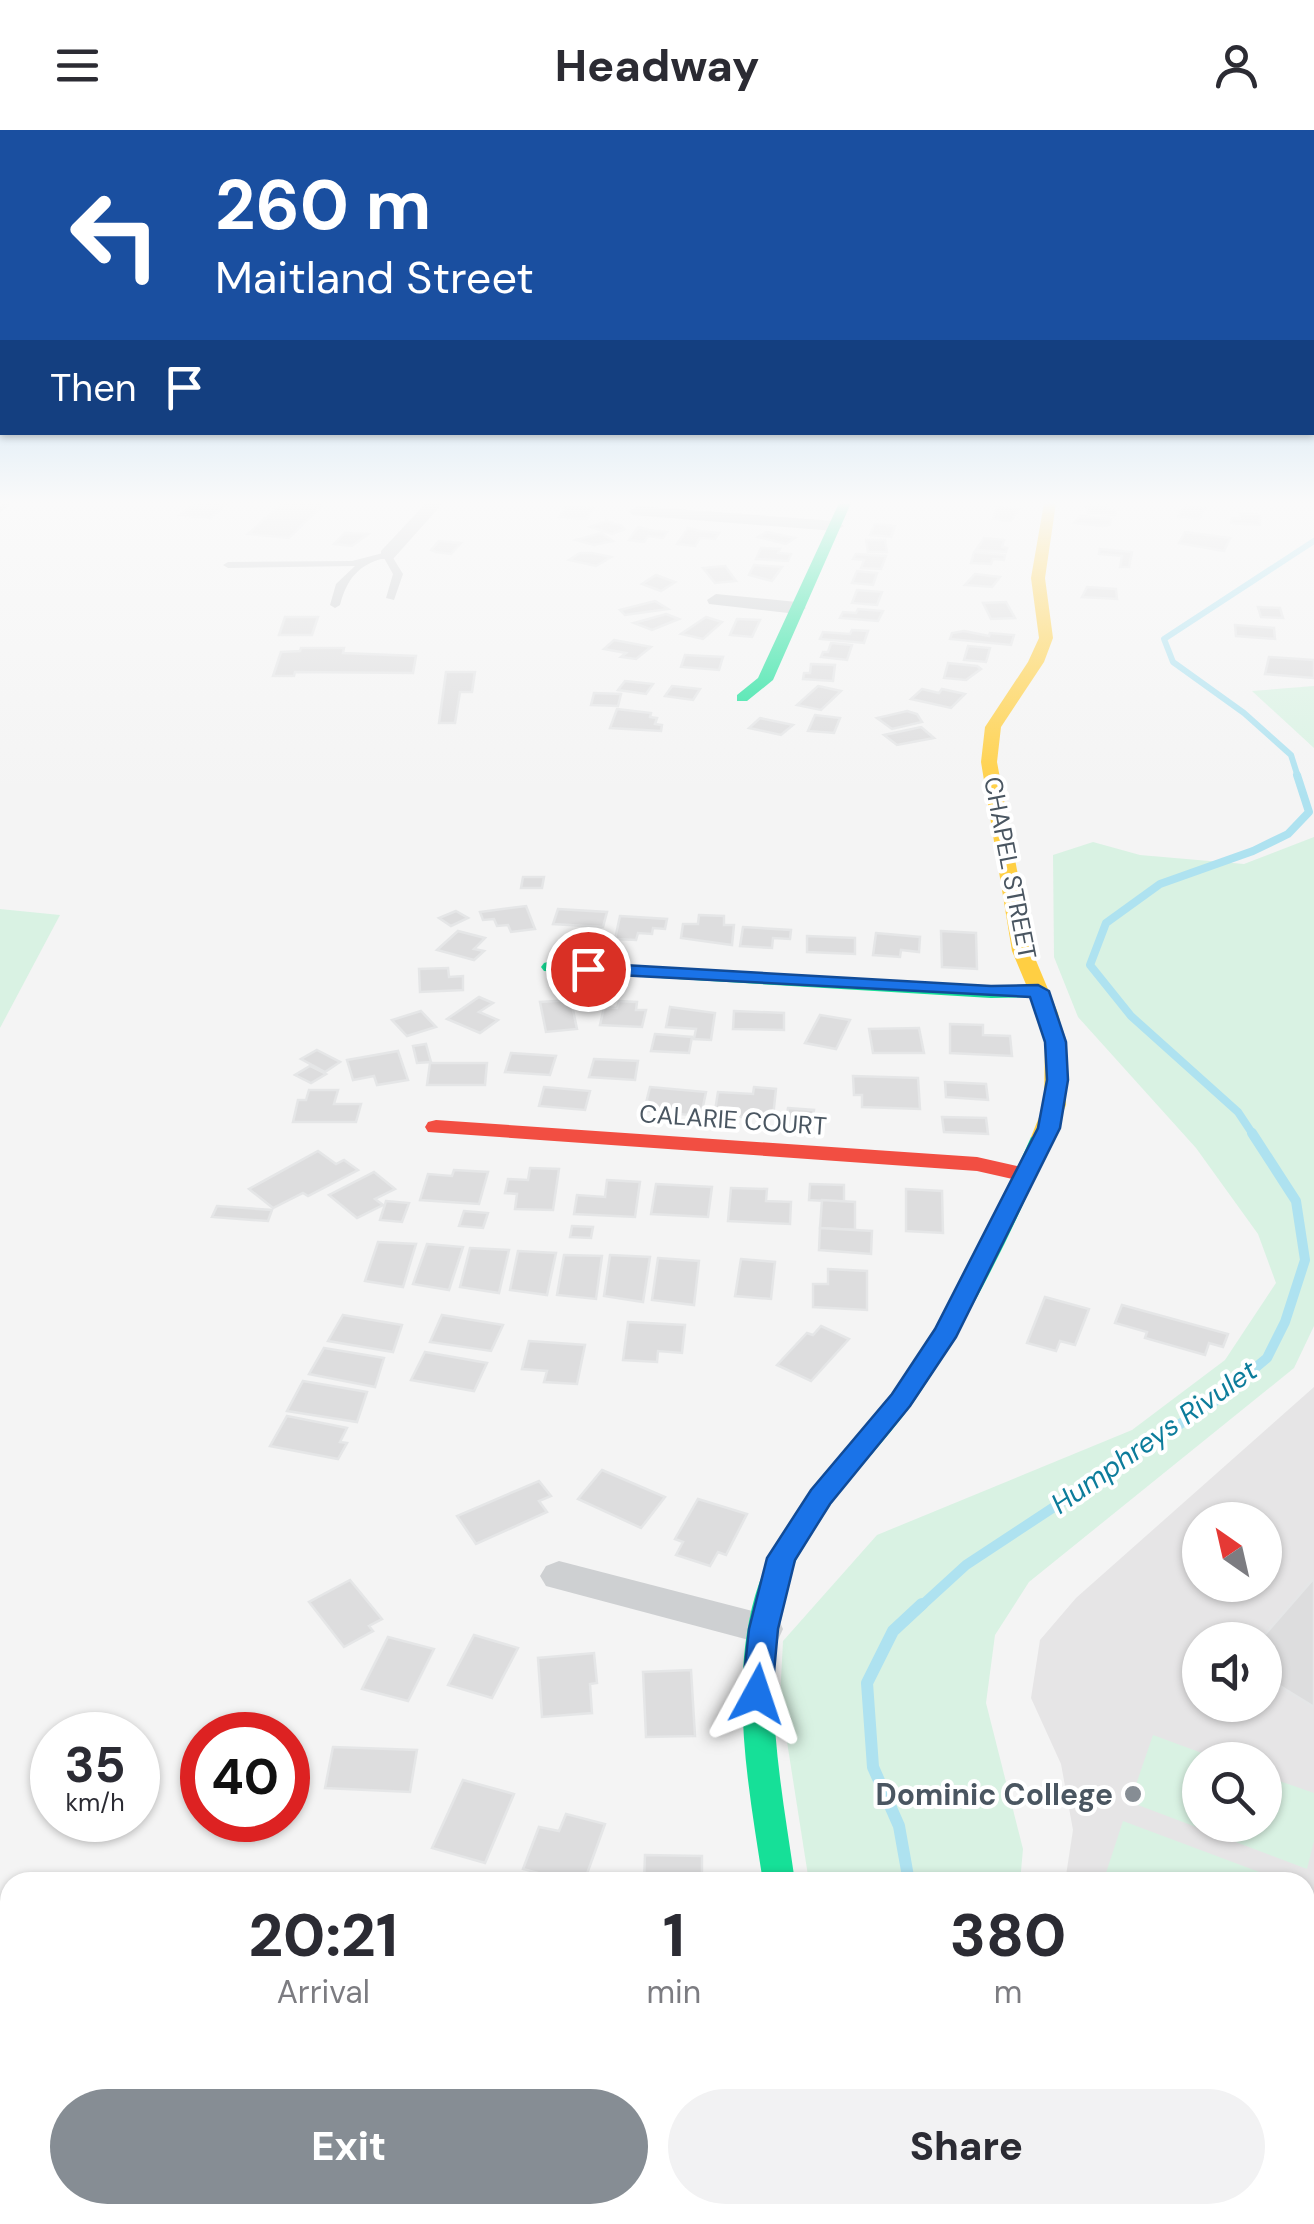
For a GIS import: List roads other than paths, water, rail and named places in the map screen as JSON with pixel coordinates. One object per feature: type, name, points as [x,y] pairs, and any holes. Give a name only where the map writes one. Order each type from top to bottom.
[{"type":"street","points":[[723,601],[797,608]]},
{"type":"street","points":[[742,698],[765,680],[800,601]]},
{"type":"street","name":"CHAPEL STREET","points":[[778,1872],[757,1718],[764,1629],[772,1588],[790,1544],[820,1497],[850,1466],[932,1355],[1049,1128],[1057,1080],[1055,1042],[1018,928],[989,744],[1000,713],[1036,662],[1046,638],[1041,601]]},
{"type":"street","points":[[551,967],[991,992],[1038,991]]},
{"type":"street","name":"CALARIE COURT","points":[[436,1127],[977,1164],[1026,1176]]},
{"type":"street","points":[[559,1576],[764,1629]]},
{"type":"lane","points":[[334,605],[335,601]]},
{"type":"waterway","name":"Humphreys Rivulet","points":[[1223,601],[1164,639],[1173,662],[1244,713],[1291,755],[1298,777]]},
{"type":"waterway","name":"Humphreys Rivulet","points":[[1252,1133],[1238,1112],[1131,1016],[1090,965],[1106,923],[1160,884],[1253,851],[1288,834],[1309,812],[1297,775]]},
{"type":"waterway","name":"Humphreys Rivulet","points":[[920,1607],[966,1565],[1218,1399],[1267,1358],[1285,1322],[1305,1260],[1296,1201],[1252,1133]]},
{"type":"waterway","name":"Humphreys Rivulet","points":[[907,1872],[899,1826],[873,1767],[867,1683],[893,1631],[922,1604]]},
{"type":"place","name":"Dominic College","points":[[1133,1794]]}]
